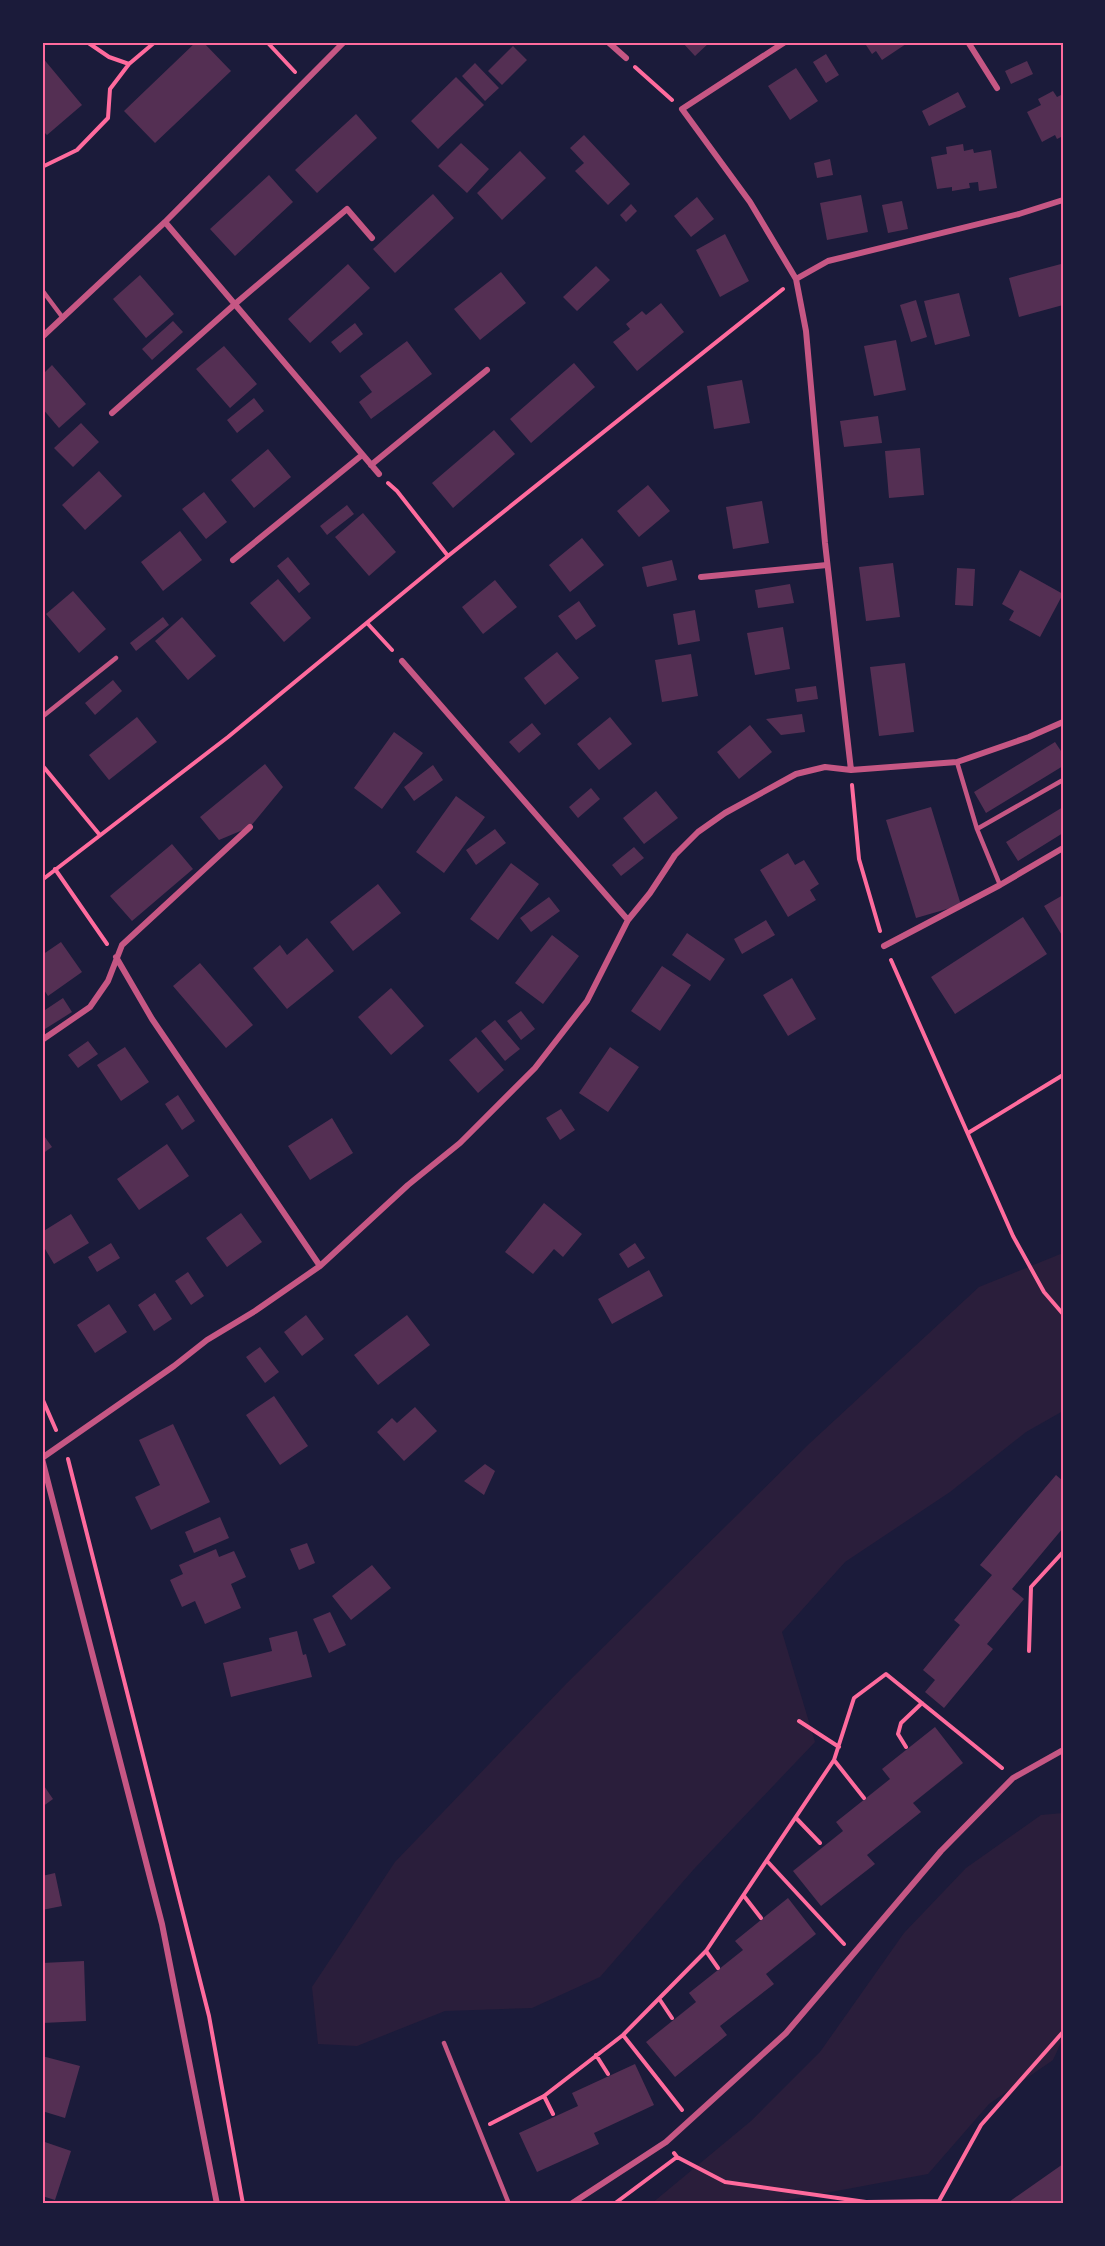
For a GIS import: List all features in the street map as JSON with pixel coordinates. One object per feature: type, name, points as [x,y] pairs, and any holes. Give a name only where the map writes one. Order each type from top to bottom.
[{"type":"street","points":[[42,337],[165,222],[344,42]]},
{"type":"street","points":[[608,42],[626,58]]},
{"type":"street","points":[[785,42],[682,109],[750,202],[796,279],[806,331],[827,565],[851,770]]},
{"type":"street","points":[[968,42],[998,88]]},
{"type":"street","points":[[796,279],[828,261],[1019,214],[1063,200]]},
{"type":"street","points":[[112,413],[347,209],[372,238]]},
{"type":"street","points":[[165,222],[379,474]]},
{"type":"street","points":[[371,465],[487,370]]},
{"type":"street","points":[[233,560],[362,455]]},
{"type":"street","points":[[701,577],[827,565]]},
{"type":"street","points":[[402,661],[628,920]]},
{"type":"street","points":[[216,2204],[162,1924],[42,1458],[174,1366],[207,1340],[255,1311],[320,1266],[408,1185],[460,1143],[535,1068],[587,1001],[628,920],[650,893],[675,855],[698,832],[725,813],[796,774],[825,766],[851,770],[957,762],[1029,737],[1063,722]]},
{"type":"street","points":[[42,1040],[90,1007],[108,981],[122,945],[250,827]]},
{"type":"street","points":[[884,946],[1000,885],[1063,848]]},
{"type":"street","points":[[116,957],[152,1019],[320,1266]]},
{"type":"street","points":[[571,2204],[666,2142],[786,2033],[941,1851],[1013,1778],[1063,1750]]},
{"type":"lane","points":[[42,290],[63,318]]},
{"type":"lane","points":[[42,717],[116,658]]},
{"type":"lane","points":[[957,762],[977,829],[1000,885]]},
{"type":"lane","points":[[977,829],[1063,780]]},
{"type":"lane","points":[[444,2043],[509,2204]]},
{"type":"path","points":[[87,42],[109,57],[129,64]]},
{"type":"path","points":[[42,167],[77,150],[108,118],[110,88],[129,64],[155,42]]},
{"type":"path","points":[[267,42],[304,82]]},
{"type":"path","points":[[626,58],[682,109]]},
{"type":"path","points":[[42,880],[228,737],[448,556],[796,279]]},
{"type":"path","points":[[379,474],[397,491],[448,556]]},
{"type":"path","points":[[368,624],[402,661]]},
{"type":"path","points":[[42,765],[99,834]]},
{"type":"path","points":[[851,770],[859,859],[884,946],[1012,1236],[1044,1292],[1063,1314]]},
{"type":"path","points":[[55,868],[116,957]]},
{"type":"path","points":[[968,1133],[1063,1075]]},
{"type":"path","points":[[42,1398],[69,1463],[209,2016],[243,2204]]},
{"type":"path","points":[[1029,1651],[1031,1587],[1063,1552]]},
{"type":"path","points":[[479,2129],[544,2096],[623,2035],[706,1952],[834,1760],[854,1698],[886,1674],[1013,1778]]},
{"type":"path","points":[[906,1747],[898,1734],[901,1723],[921,1703]]},
{"type":"path","points":[[799,1721],[839,1747]]},
{"type":"path","points":[[834,1760],[864,1798]]},
{"type":"path","points":[[796,1818],[820,1843]]},
{"type":"path","points":[[767,1861],[853,1954]]},
{"type":"path","points":[[744,1896],[761,1918]]},
{"type":"path","points":[[706,1952],[718,1968]]},
{"type":"path","points":[[660,2000],[672,2018]]},
{"type":"path","points":[[666,2142],[677,2157],[725,2182],[866,2202],[939,2202],[981,2125],[1063,2032]]},
{"type":"path","points":[[623,2035],[690,2121]]},
{"type":"path","points":[[596,2055],[608,2074]]},
{"type":"path","points":[[544,2096],[553,2114]]},
{"type":"path","points":[[614,2204],[677,2157]]},
{"type":"shaded area","points":[[1063,1253],[1063,1411],[1026,1432],[950,1492],[845,1562],[782,1632],[815,1742],[694,1869],[600,1977],[532,2008],[445,2011],[357,2046],[318,2044],[312,1987],[395,1862],[567,1683],[810,1443],[979,1287]]},
{"type":"shaded area","points":[[1063,1813],[1063,2038],[1053,2060],[989,2104],[928,2174],[782,2201],[779,2204],[651,2204],[751,2121],[820,2052],[904,1933],[966,1868],[1041,1815]]},
{"type":"building","points":[[196,42],[203,42],[231,71],[155,143],[124,111]]},
{"type":"building","points":[[682,42],[710,42],[695,56]]},
{"type":"building","points":[[864,42],[909,42],[882,60],[876,51],[872,54]]},
{"type":"building","points":[[513,46],[527,60],[502,85],[488,71]]},
{"type":"building","points":[[826,54],[839,75],[826,83],[813,62]]},
{"type":"building","points":[[42,57],[82,105],[47,135],[42,130]]},
{"type":"building","points":[[1027,61],[1033,74],[1011,84],[1005,71]]},
{"type":"building","points":[[475,63],[499,88],[485,101],[462,76]]},
{"type":"building","points":[[796,68],[818,101],[790,120],[768,86]]},
{"type":"building","points":[[456,77],[484,105],[438,149],[411,121]]},
{"type":"building","points":[[1053,91],[1057,97],[1063,94],[1063,136],[1057,139],[1055,135],[1042,142],[1027,112],[1041,105],[1038,99]]},
{"type":"building","points":[[958,92],[966,107],[929,126],[922,111]]},
{"type":"building","points":[[356,114],[377,138],[317,193],[295,170]]},
{"type":"building","points":[[584,135],[630,184],[608,205],[575,171],[584,163],[570,148]]},
{"type":"building","points":[[461,143],[489,169],[467,193],[438,166]]},
{"type":"building","points":[[963,144],[964,151],[973,149],[974,153],[991,150],[997,188],[979,191],[978,182],[969,183],[970,188],[952,191],[952,187],[937,189],[931,157],[947,154],[946,147]]},
{"type":"building","points":[[520,151],[546,178],[502,220],[477,193]]},
{"type":"building","points":[[830,159],[833,175],[817,178],[814,163]]},
{"type":"building","points":[[269,175],[293,202],[235,256],[210,229]]},
{"type":"building","points":[[433,194],[454,218],[395,273],[373,249]]},
{"type":"building","points":[[861,195],[868,232],[827,240],[820,203]]},
{"type":"building","points":[[697,197],[714,219],[691,237],[674,216]]},
{"type":"building","points":[[902,201],[908,229],[888,233],[882,205]]},
{"type":"building","points":[[631,204],[637,211],[626,222],[620,215]]},
{"type":"building","points":[[725,234],[749,281],[720,297],[696,250]]},
{"type":"building","points":[[348,264],[370,288],[310,343],[288,319]]},
{"type":"building","points":[[1061,264],[1063,305],[1019,317],[1009,278]]},
{"type":"building","points":[[596,266],[610,280],[577,311],[563,297]]},
{"type":"building","points":[[501,272],[526,303],[480,340],[454,309]]},
{"type":"building","points":[[140,275],[174,314],[146,338],[113,299]]},
{"type":"building","points":[[959,293],[970,336],[935,345],[924,301]]},
{"type":"building","points":[[916,300],[927,337],[911,342],[900,305]]},
{"type":"building","points":[[661,303],[684,332],[637,371],[613,342],[630,329],[626,324],[642,311],[646,315]]},
{"type":"building","points":[[173,321],[183,332],[152,360],[142,349]]},
{"type":"building","points":[[355,323],[363,334],[340,353],[331,342]]},
{"type":"building","points":[[896,340],[906,390],[874,396],[864,346]]},
{"type":"building","points":[[407,341],[432,374],[371,419],[359,402],[372,392],[360,376]]},
{"type":"building","points":[[224,346],[257,384],[230,408],[196,369]]},
{"type":"building","points":[[574,363],[595,387],[531,443],[510,419]]},
{"type":"building","points":[[52,365],[86,404],[59,428],[42,408],[42,375]]},
{"type":"building","points":[[742,380],[750,423],[714,429],[707,386]]},
{"type":"building","points":[[254,398],[264,411],[237,433],[227,420]]},
{"type":"building","points":[[878,416],[882,443],[844,447],[840,421]]},
{"type":"building","points":[[81,423],[99,442],[73,467],[54,448]]},
{"type":"building","points":[[494,430],[515,454],[453,508],[432,483]]},
{"type":"building","points":[[920,448],[924,495],[889,498],[885,451]]},
{"type":"building","points":[[268,449],[291,477],[254,508],[231,480]]},
{"type":"building","points":[[99,471],[122,496],[85,530],[62,505]]},
{"type":"building","points":[[648,485],[670,511],[639,537],[617,511]]},
{"type":"building","points":[[204,492],[227,522],[206,539],[182,509]]},
{"type":"building","points":[[762,501],[769,543],[733,549],[726,507]]},
{"type":"building","points":[[347,505],[354,514],[327,535],[320,526]]},
{"type":"building","points":[[363,513],[396,552],[369,576],[335,537]]},
{"type":"building","points":[[180,531],[202,560],[163,591],[141,562]]},
{"type":"building","points":[[582,538],[604,565],[570,592],[549,565]]},
{"type":"building","points":[[288,557],[310,584],[299,593],[277,566]]},
{"type":"building","points":[[672,560],[677,580],[647,587],[642,567]]},
{"type":"building","points":[[893,563],[900,617],[866,621],[859,567]]},
{"type":"building","points":[[957,568],[975,569],[973,606],[955,605]]},
{"type":"building","points":[[1020,570],[1063,594],[1040,637],[1009,620],[1014,611],[1002,604]]},
{"type":"building","points":[[278,579],[311,618],[284,642],[250,603]]},
{"type":"building","points":[[495,580],[517,607],[483,634],[462,607]]},
{"type":"building","points":[[790,584],[794,603],[758,608],[755,590]]},
{"type":"building","points":[[73,591],[106,629],[79,653],[46,614]]},
{"type":"building","points":[[579,601],[596,626],[576,640],[558,616]]},
{"type":"building","points":[[695,610],[700,641],[678,645],[673,614]]},
{"type":"building","points":[[163,617],[169,625],[136,651],[130,643]]},
{"type":"building","points":[[182,617],[216,656],[188,680],[155,641]]},
{"type":"building","points":[[783,627],[790,669],[755,675],[747,633]]},
{"type":"building","points":[[557,652],[579,678],[545,705],[524,678]]},
{"type":"building","points":[[691,654],[698,696],[662,702],[655,660]]},
{"type":"building","points":[[905,663],[914,732],[879,736],[870,667]]},
{"type":"building","points":[[113,680],[122,691],[95,715],[85,703]]},
{"type":"building","points":[[816,686],[818,699],[797,702],[795,689]]},
{"type":"building","points":[[802,714],[805,732],[781,735],[766,719]]},
{"type":"building","points":[[137,717],[157,742],[109,780],[89,755]]},
{"type":"building","points":[[610,717],[632,744],[599,770],[577,744]]},
{"type":"building","points":[[532,723],[541,734],[519,753],[509,742]]},
{"type":"building","points":[[750,725],[772,752],[739,779],[717,752]]},
{"type":"building","points":[[394,732],[423,753],[382,809],[354,788]]},
{"type":"building","points":[[1055,742],[1063,754],[1063,766],[986,813],[974,792]]},
{"type":"building","points":[[265,764],[283,787],[250,827],[219,840],[200,817]]},
{"type":"building","points":[[433,765],[443,780],[414,801],[404,787]]},
{"type":"building","points":[[591,788],[600,799],[578,818],[569,807]]},
{"type":"building","points":[[656,791],[678,818],[644,844],[623,818]]},
{"type":"building","points":[[456,796],[485,817],[444,873],[416,852]]},
{"type":"building","points":[[931,807],[961,905],[916,918],[886,820]]},
{"type":"building","points":[[1063,807],[1063,833],[1018,861],[1006,842]]},
{"type":"building","points":[[495,829],[506,843],[476,865],[466,850]]},
{"type":"building","points":[[172,844],[193,869],[132,921],[110,896]]},
{"type":"building","points":[[634,847],[644,858],[621,876],[612,865]]},
{"type":"building","points":[[788,853],[795,865],[804,860],[819,884],[810,890],[816,900],[788,917],[760,870]]},
{"type":"building","points":[[511,863],[539,884],[498,940],[470,919]]},
{"type":"building","points":[[378,884],[401,913],[353,951],[330,922]]},
{"type":"building","points":[[1063,895],[1063,937],[1044,906]]},
{"type":"building","points":[[549,897],[560,911],[531,932],[520,918]]},
{"type":"building","points":[[1023,917],[1047,954],[955,1014],[931,977]]},
{"type":"building","points":[[766,920],[775,935],[742,954],[734,939]]},
{"type":"building","points":[[687,933],[725,959],[710,981],[672,955]]},
{"type":"building","points":[[552,935],[579,956],[543,1004],[515,983]]},
{"type":"building","points":[[307,938],[334,971],[287,1009],[253,968],[280,945],[287,955]]},
{"type":"building","points":[[61,942],[82,972],[48,996],[42,987],[42,955]]},
{"type":"building","points":[[200,963],[253,1025],[226,1048],[173,986]]},
{"type":"building","points":[[662,966],[691,985],[660,1031],[631,1011]]},
{"type":"building","points":[[792,978],[816,1019],[788,1036],[763,995]]},
{"type":"building","points":[[391,988],[424,1026],[391,1055],[358,1017]]},
{"type":"building","points":[[63,998],[72,1012],[45,1029],[42,1024],[42,1012]]},
{"type":"building","points":[[521,1011],[535,1029],[521,1040],[507,1021]]},
{"type":"building","points":[[495,1020],[520,1049],[505,1061],[481,1031]]},
{"type":"building","points":[[476,1037],[504,1070],[478,1093],[449,1060]]},
{"type":"building","points":[[88,1041],[98,1054],[78,1068],[68,1055]]},
{"type":"building","points":[[125,1047],[149,1082],[121,1101],[97,1065]]},
{"type":"building","points":[[610,1047],[639,1067],[608,1112],[579,1093]]},
{"type":"building","points":[[178,1095],[195,1121],[182,1130],[165,1104]]},
{"type":"building","points":[[561,1109],[575,1130],[560,1140],[546,1118]]},
{"type":"building","points":[[332,1118],[353,1153],[310,1180],[288,1146]]},
{"type":"building","points":[[42,1133],[52,1147],[42,1154]]},
{"type":"building","points":[[167,1144],[189,1176],[139,1210],[117,1179]]},
{"type":"building","points":[[544,1203],[582,1234],[563,1257],[554,1249],[533,1274],[505,1252]]},
{"type":"building","points":[[241,1213],[262,1242],[227,1267],[206,1238]]},
{"type":"building","points":[[71,1214],[89,1243],[54,1264],[42,1244],[42,1232]]},
{"type":"building","points":[[111,1243],[120,1258],[97,1272],[88,1257]]},
{"type":"building","points":[[635,1243],[645,1258],[628,1268],[619,1254]]},
{"type":"building","points":[[649,1270],[663,1296],[612,1324],[598,1299]]},
{"type":"building","points":[[188,1272],[204,1296],[191,1305],[175,1281]]},
{"type":"building","points":[[155,1293],[172,1319],[154,1331],[138,1305]]},
{"type":"building","points":[[109,1304],[127,1332],[95,1353],[77,1325]]},
{"type":"building","points":[[306,1315],[324,1339],[302,1356],[284,1332]]},
{"type":"building","points":[[407,1315],[430,1345],[378,1385],[354,1355]]},
{"type":"building","points":[[260,1347],[279,1372],[265,1383],[246,1357]]},
{"type":"building","points":[[274,1396],[308,1446],[280,1465],[246,1415]]},
{"type":"building","points":[[415,1407],[437,1431],[404,1461],[377,1432],[392,1418],[397,1423]]},
{"type":"building","points":[[173,1424],[210,1502],[151,1530],[135,1497],[160,1485],[139,1440]]},
{"type":"building","points":[[485,1464],[495,1471],[484,1495],[464,1481]]},
{"type":"building","points":[[1056,1475],[1063,1481],[1063,1528],[1012,1589],[1024,1599],[987,1644],[993,1649],[944,1708],[925,1692],[935,1680],[923,1670],[960,1625],[954,1620],[992,1575],[980,1565]]},
{"type":"building","points":[[220,1517],[229,1538],[194,1553],[185,1532]]},
{"type":"building","points":[[307,1543],[315,1563],[299,1570],[290,1549]]},
{"type":"building","points":[[216,1549],[219,1557],[234,1551],[246,1577],[231,1584],[241,1608],[205,1624],[195,1601],[182,1607],[170,1580],[183,1574],[179,1565]]},
{"type":"building","points":[[372,1565],[391,1588],[351,1620],[332,1596]]},
{"type":"building","points":[[330,1612],[346,1645],[329,1653],[313,1619]]},
{"type":"building","points":[[297,1631],[312,1677],[231,1697],[223,1663],[272,1651],[269,1638]]},
{"type":"building","points":[[935,1727],[963,1763],[913,1803],[921,1812],[867,1855],[875,1864],[821,1906],[793,1871],[843,1831],[836,1822],[890,1779],[882,1769]]},
{"type":"building","points":[[42,1783],[53,1799],[42,1807]]},
{"type":"building","points":[[55,1873],[62,1906],[42,1910],[42,1876]]},
{"type":"building","points":[[788,1898],[816,1934],[766,1974],[774,1984],[720,2026],[727,2035],[675,2077],[646,2042],[696,2002],[689,1993],[743,1950],[735,1941]]},
{"type":"building","points":[[84,1961],[86,2021],[42,2023],[42,1963]]},
{"type":"building","points":[[42,2056],[80,2066],[65,2118],[42,2111]]},
{"type":"building","points":[[635,2064],[654,2105],[594,2133],[599,2144],[537,2172],[519,2133],[578,2106],[572,2093]]},
{"type":"building","points":[[42,2141],[71,2151],[55,2200],[42,2196]]},
{"type":"building","points":[[1063,2164],[1063,2204],[1006,2204]]}]
